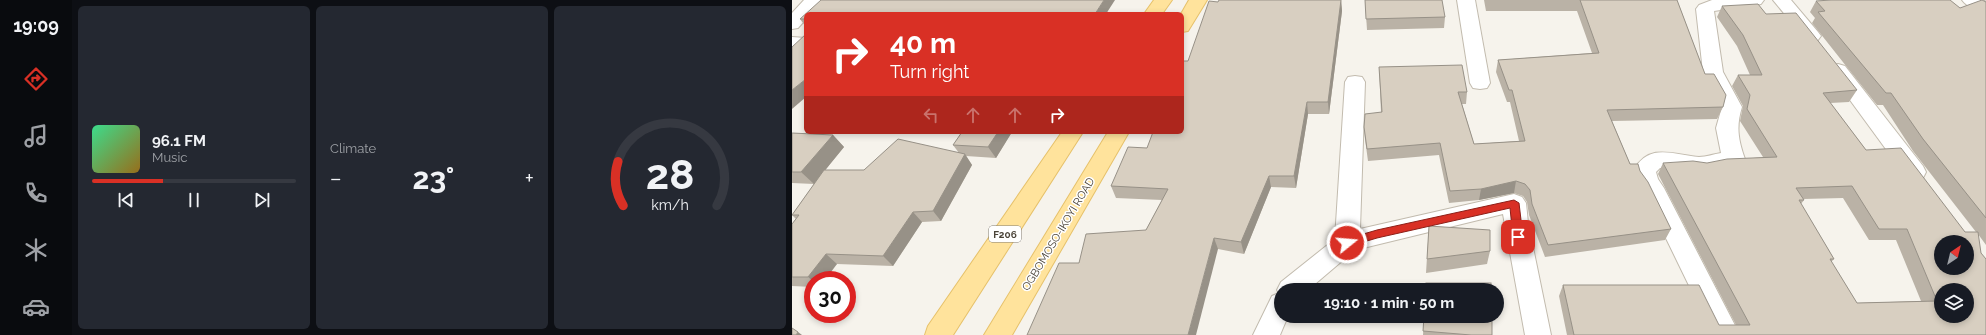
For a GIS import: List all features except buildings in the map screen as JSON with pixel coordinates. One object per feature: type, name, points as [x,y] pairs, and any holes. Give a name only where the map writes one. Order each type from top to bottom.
[{"type":"main road","points":[[1154,12],[1163,0]]},
{"type":"main road","points":[[1184,24],[1198,0]]},
{"type":"main road","name":"F206","points":[[938,335],[1072,134]]},
{"type":"main road","name":"OGBOMOSO-IKOYI ROAD","points":[[997,335],[1118,134]]},
{"type":"street","points":[[792,24],[813,0]]},
{"type":"street","points":[[1466,0],[1480,83]]},
{"type":"street","points":[[1727,335],[1652,188],[1647,182],[1645,170],[1654,160],[1702,164],[1734,159],[1727,137],[1726,122],[1732,107],[1713,72],[1705,9],[1713,5],[1755,0]]},
{"type":"street","points":[[1782,0],[1824,52],[1925,186]]},
{"type":"street","points":[[1971,0],[1986,9]]},
{"type":"street","points":[[792,43],[804,44]]},
{"type":"street","points":[[1347,243],[1355,82]]},
{"type":"street","points":[[1298,283],[1347,243],[1377,234],[1514,203],[1516,223],[1538,335]]},
{"type":"street","points":[[1266,335],[1274,318]]},
{"type":"route","points":[[1347,243],[1400,228],[1484,211],[1514,203],[1518,237]]}]
